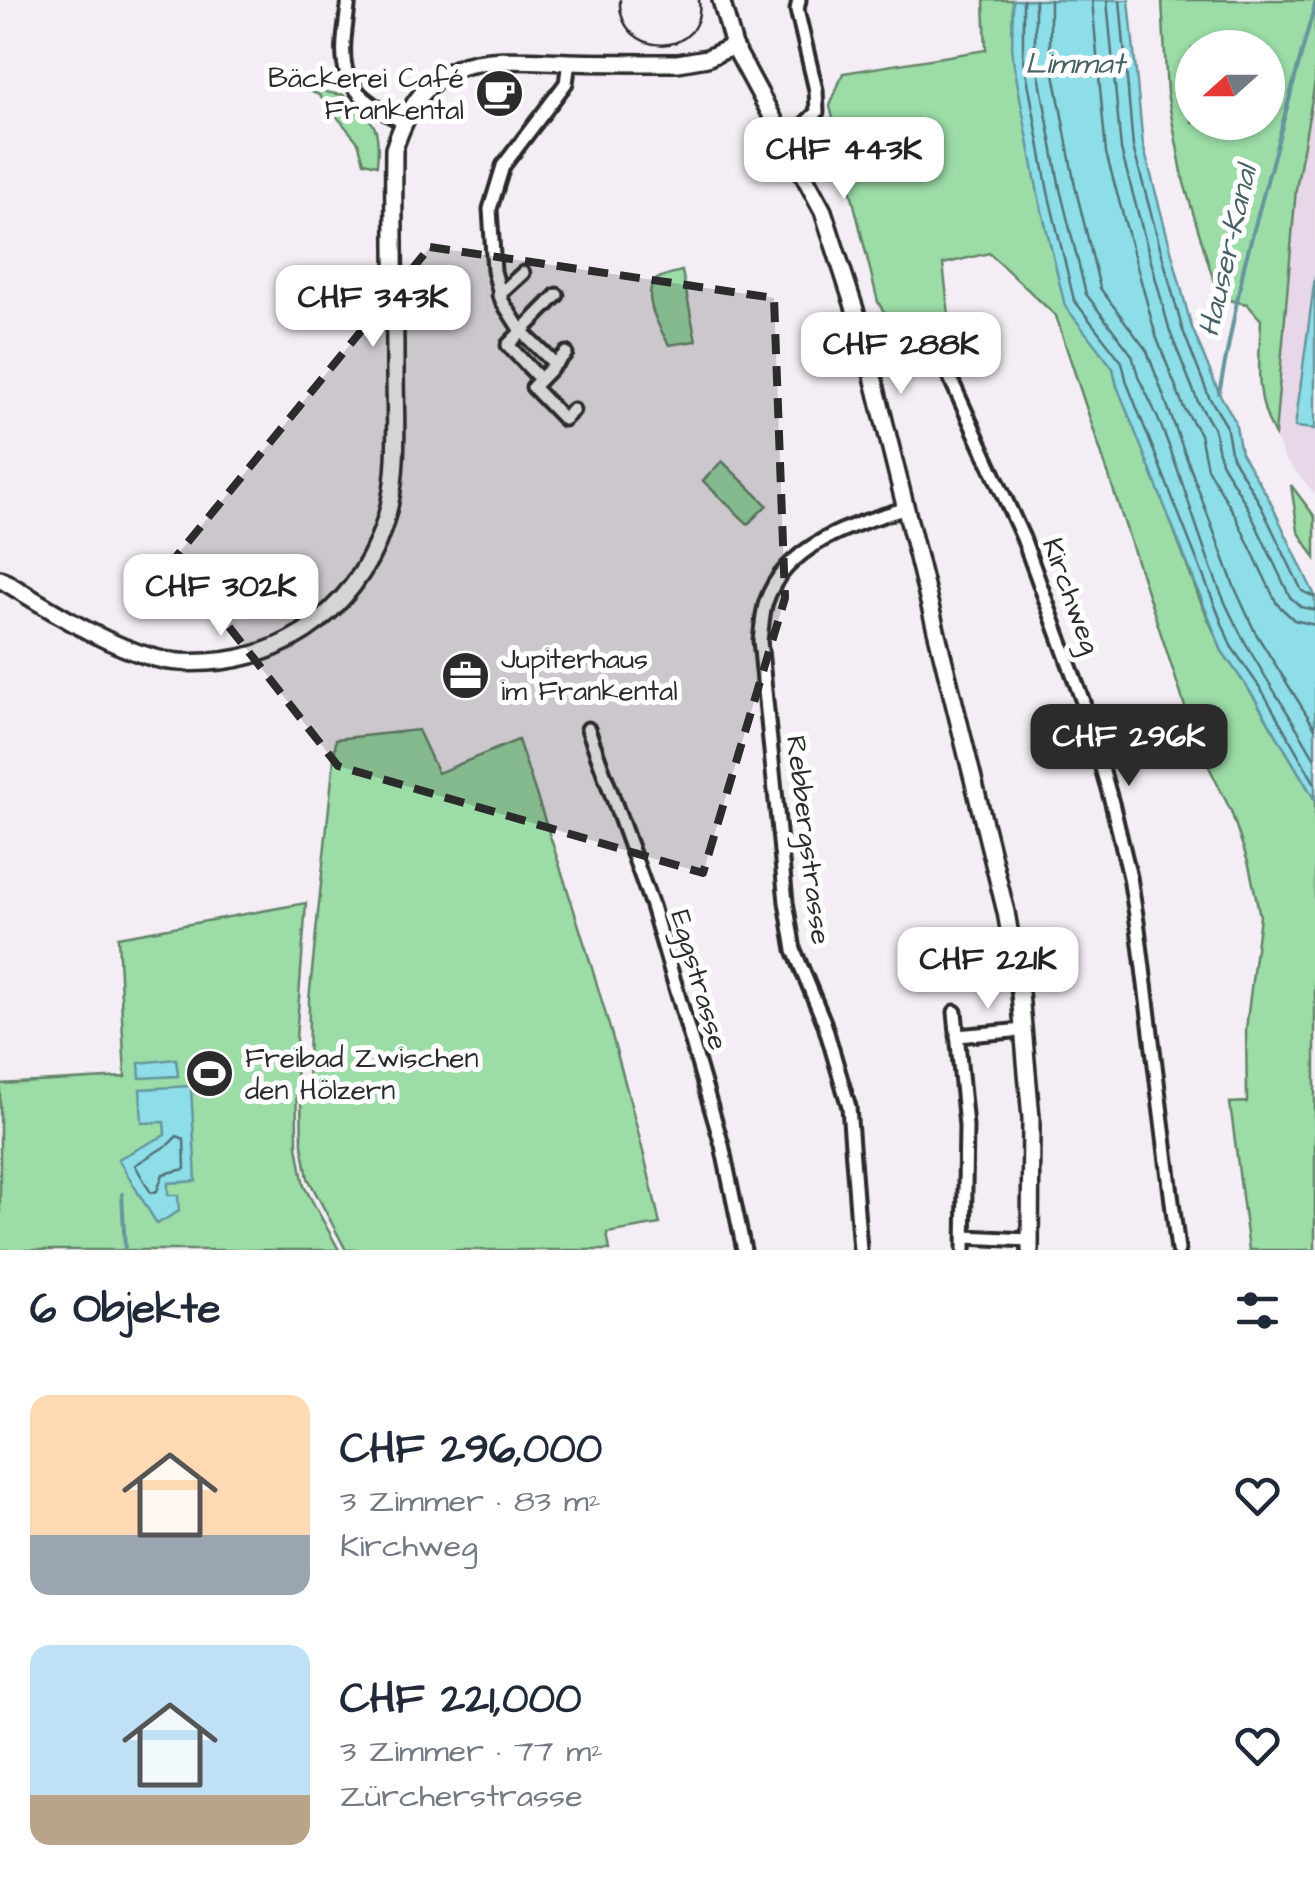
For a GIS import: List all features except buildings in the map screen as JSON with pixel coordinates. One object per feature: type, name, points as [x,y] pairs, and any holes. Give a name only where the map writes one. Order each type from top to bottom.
[{"type":"main road","points":[[721,0],[734,46],[823,211],[861,328],[1000,884],[1024,1030],[1031,1118],[1031,1245]]},
{"type":"main road","points":[[0,579],[113,643],[157,659],[192,663],[237,659],[276,647],[310,628],[344,600],[366,568],[378,541],[393,478],[394,149],[403,122],[426,89],[456,68],[494,58],[678,63],[706,58],[734,46]]},
{"type":"street","points":[[350,0],[342,55],[350,81],[362,99],[403,122]]},
{"type":"street","points":[[784,136],[817,112],[799,0]]},
{"type":"street","points":[[555,364],[521,330],[499,295],[490,209],[503,166],[566,84],[569,62]]},
{"type":"street","points":[[499,295],[523,273]]},
{"type":"street","points":[[540,379],[508,344],[557,295]]},
{"type":"street","name":"Kirchweg","points":[[861,328],[906,328],[918,332],[938,351],[1023,538],[1083,702],[1130,877],[1178,1250]]},
{"type":"street","points":[[566,353],[533,387],[564,418],[573,410]]},
{"type":"street","name":"Rebbergstrasse","points":[[860,1250],[849,1107],[824,1022],[794,950],[786,902],[760,640],[765,605],[786,567],[832,536],[903,503]]},
{"type":"street","name":"Eggstrasse","points":[[588,729],[652,906],[722,1144],[744,1250]]},
{"type":"street","points":[[955,1012],[966,1126],[964,1244],[1031,1245]]},
{"type":"street","points":[[957,1036],[1024,1030]]},
{"type":"highlighted area","points":[[430,247],[774,298],[785,598],[703,873],[338,766],[175,558]]},
{"type":"shaded area","points":[[1315,82],[1315,494],[1284,458],[1275,435],[1296,189]]},
{"type":"green space","points":[[984,0],[1013,0],[1012,54],[1091,337],[1113,368],[1222,651],[1315,800],[1315,1250],[1249,1250],[1230,1103],[1247,1102],[1246,1029],[1260,916],[1231,811],[1197,743],[1056,316],[989,253],[943,264],[953,350],[924,322],[884,312],[878,302],[830,106],[843,73],[986,50]]},
{"type":"green space","points":[[1162,0],[1315,0],[1315,82],[1296,189],[1275,435],[1261,393],[1261,320],[1247,304],[1219,298],[1184,183],[1176,140],[1285,140],[1285,30],[1175,30],[1175,135],[1167,93]]},
{"type":"green space","points":[[281,76],[321,91],[342,94],[361,111],[376,131],[377,165],[364,162],[358,142],[319,95]]},
{"type":"green space","points":[[682,271],[696,341],[669,345],[654,315],[650,290],[658,278]]},
{"type":"green space","points":[[722,461],[767,505],[748,524],[703,481]]},
{"type":"green space","points":[[1291,485],[1315,517],[1315,558],[1298,531]]},
{"type":"green space","points":[[418,730],[438,773],[518,740],[596,980],[660,1224],[607,1233],[610,1250],[346,1250],[308,1178],[301,1099],[308,1098],[309,1000],[336,739]]},
{"type":"green space","name":"Freibad Zwischen den Hölzern","points":[[306,903],[296,1038],[297,1146],[304,1186],[339,1250],[0,1250],[0,1084],[125,1077],[118,937]]},
{"type":"water","name":"Limmat","points":[[1013,0],[1129,0],[1143,145],[1191,325],[1235,421],[1241,453],[1268,497],[1315,596],[1315,800],[1222,651],[1113,368],[1065,306],[1038,194],[1012,54]]},
{"type":"water","points":[[1315,277],[1315,429],[1295,427]]},
{"type":"water","points":[[176,1059],[178,1076],[140,1078],[139,1063]]},
{"type":"water","points":[[191,1086],[196,1181],[168,1183],[168,1195],[178,1195],[179,1211],[157,1224],[118,1159],[165,1135],[164,1122],[142,1123],[140,1089]]},
{"type":"waterway","name":"Hauser-Kanal","points":[[1219,393],[1244,266],[1315,4]]},
{"type":"waterway","points":[[122,1194],[125,1250]]},
{"type":"tram line","points":[[620,0],[623,19],[632,33],[661,45],[677,42],[689,34],[698,20],[699,0]]},
{"type":"place","name":"Bäckerei Café Frankental","points":[[499,94]]},
{"type":"place","name":"Jupiterhaus im Frankental","points":[[466,675]]},
{"type":"place","name":"Freibad Zwischen den Hölzern","points":[[210,1074]]}]
